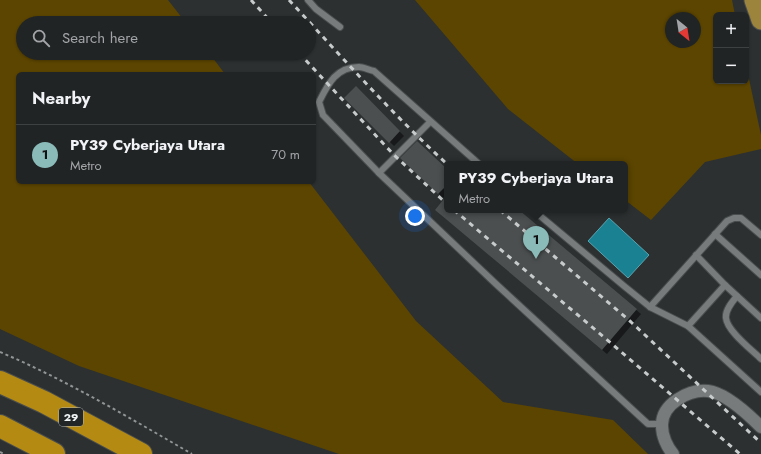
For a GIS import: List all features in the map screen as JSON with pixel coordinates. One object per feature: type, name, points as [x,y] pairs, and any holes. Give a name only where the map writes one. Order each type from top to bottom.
[{"type":"highway","name":"29","points":[[0,382],[44,402],[141,454]]},
{"type":"highway","points":[[0,426],[54,454]]},
{"type":"main road","points":[[754,0],[761,20]]},
{"type":"street","points":[[673,454],[663,436],[662,424],[665,414],[673,402],[693,392],[709,391],[722,397],[742,409],[761,427]]},
{"type":"lane","points":[[308,0],[316,9],[340,27]]},
{"type":"lane","points":[[476,161],[374,71],[360,67],[342,69],[327,85],[319,102],[323,115],[379,173],[491,279],[648,424],[662,424]]},
{"type":"lane","points":[[379,173],[430,122]]},
{"type":"lane","points":[[538,213],[650,307],[688,326],[761,392]]},
{"type":"lane","points":[[650,307],[727,221],[734,218],[741,218],[761,235]]},
{"type":"lane","points":[[715,234],[761,275]]},
{"type":"lane","points":[[696,255],[725,285],[761,318]]},
{"type":"lane","points":[[688,326],[725,285]]},
{"type":"lane","points":[[737,296],[729,306],[726,317],[728,326],[761,359]]},
{"type":"path","points":[[0,352],[22,361],[128,417],[192,454]]},
{"type":"path","points":[[0,452],[4,454]]},
{"type":"shaded area","points":[[0,0],[168,0],[181,16],[16,16],[16,60],[214,60],[223,72],[16,72],[16,184],[311,184],[416,321],[503,402],[613,420],[648,454],[339,454],[79,366],[0,329]]},
{"type":"shaded area","points":[[415,0],[732,0],[734,12],[713,12],[713,84],[749,84],[749,79],[761,135],[761,149],[705,162],[651,220],[628,202],[628,161],[574,161],[508,109]]},
{"type":"water","points":[[609,218],[649,255],[628,278],[588,241]]},
{"type":"building","points":[[356,86],[400,131],[389,143],[344,98]]},
{"type":"building","points":[[417,141],[444,166],[444,188],[438,194],[400,158]]},
{"type":"building","points":[[444,199],[444,213],[523,213],[637,309],[602,350],[435,210]]},
{"type":"railway","points":[[251,0],[266,16]]},
{"type":"railway","points":[[289,0],[304,16]]},
{"type":"railway","points":[[316,29],[386,104],[444,161]]},
{"type":"railway","points":[[306,60],[394,155],[444,201]]},
{"type":"railway","points":[[458,213],[740,454]]},
{"type":"railway","points":[[504,213],[631,322],[761,443]]},
{"type":"place","name":"PY39 Cyberjaya Utara","points":[[536,259]]}]
